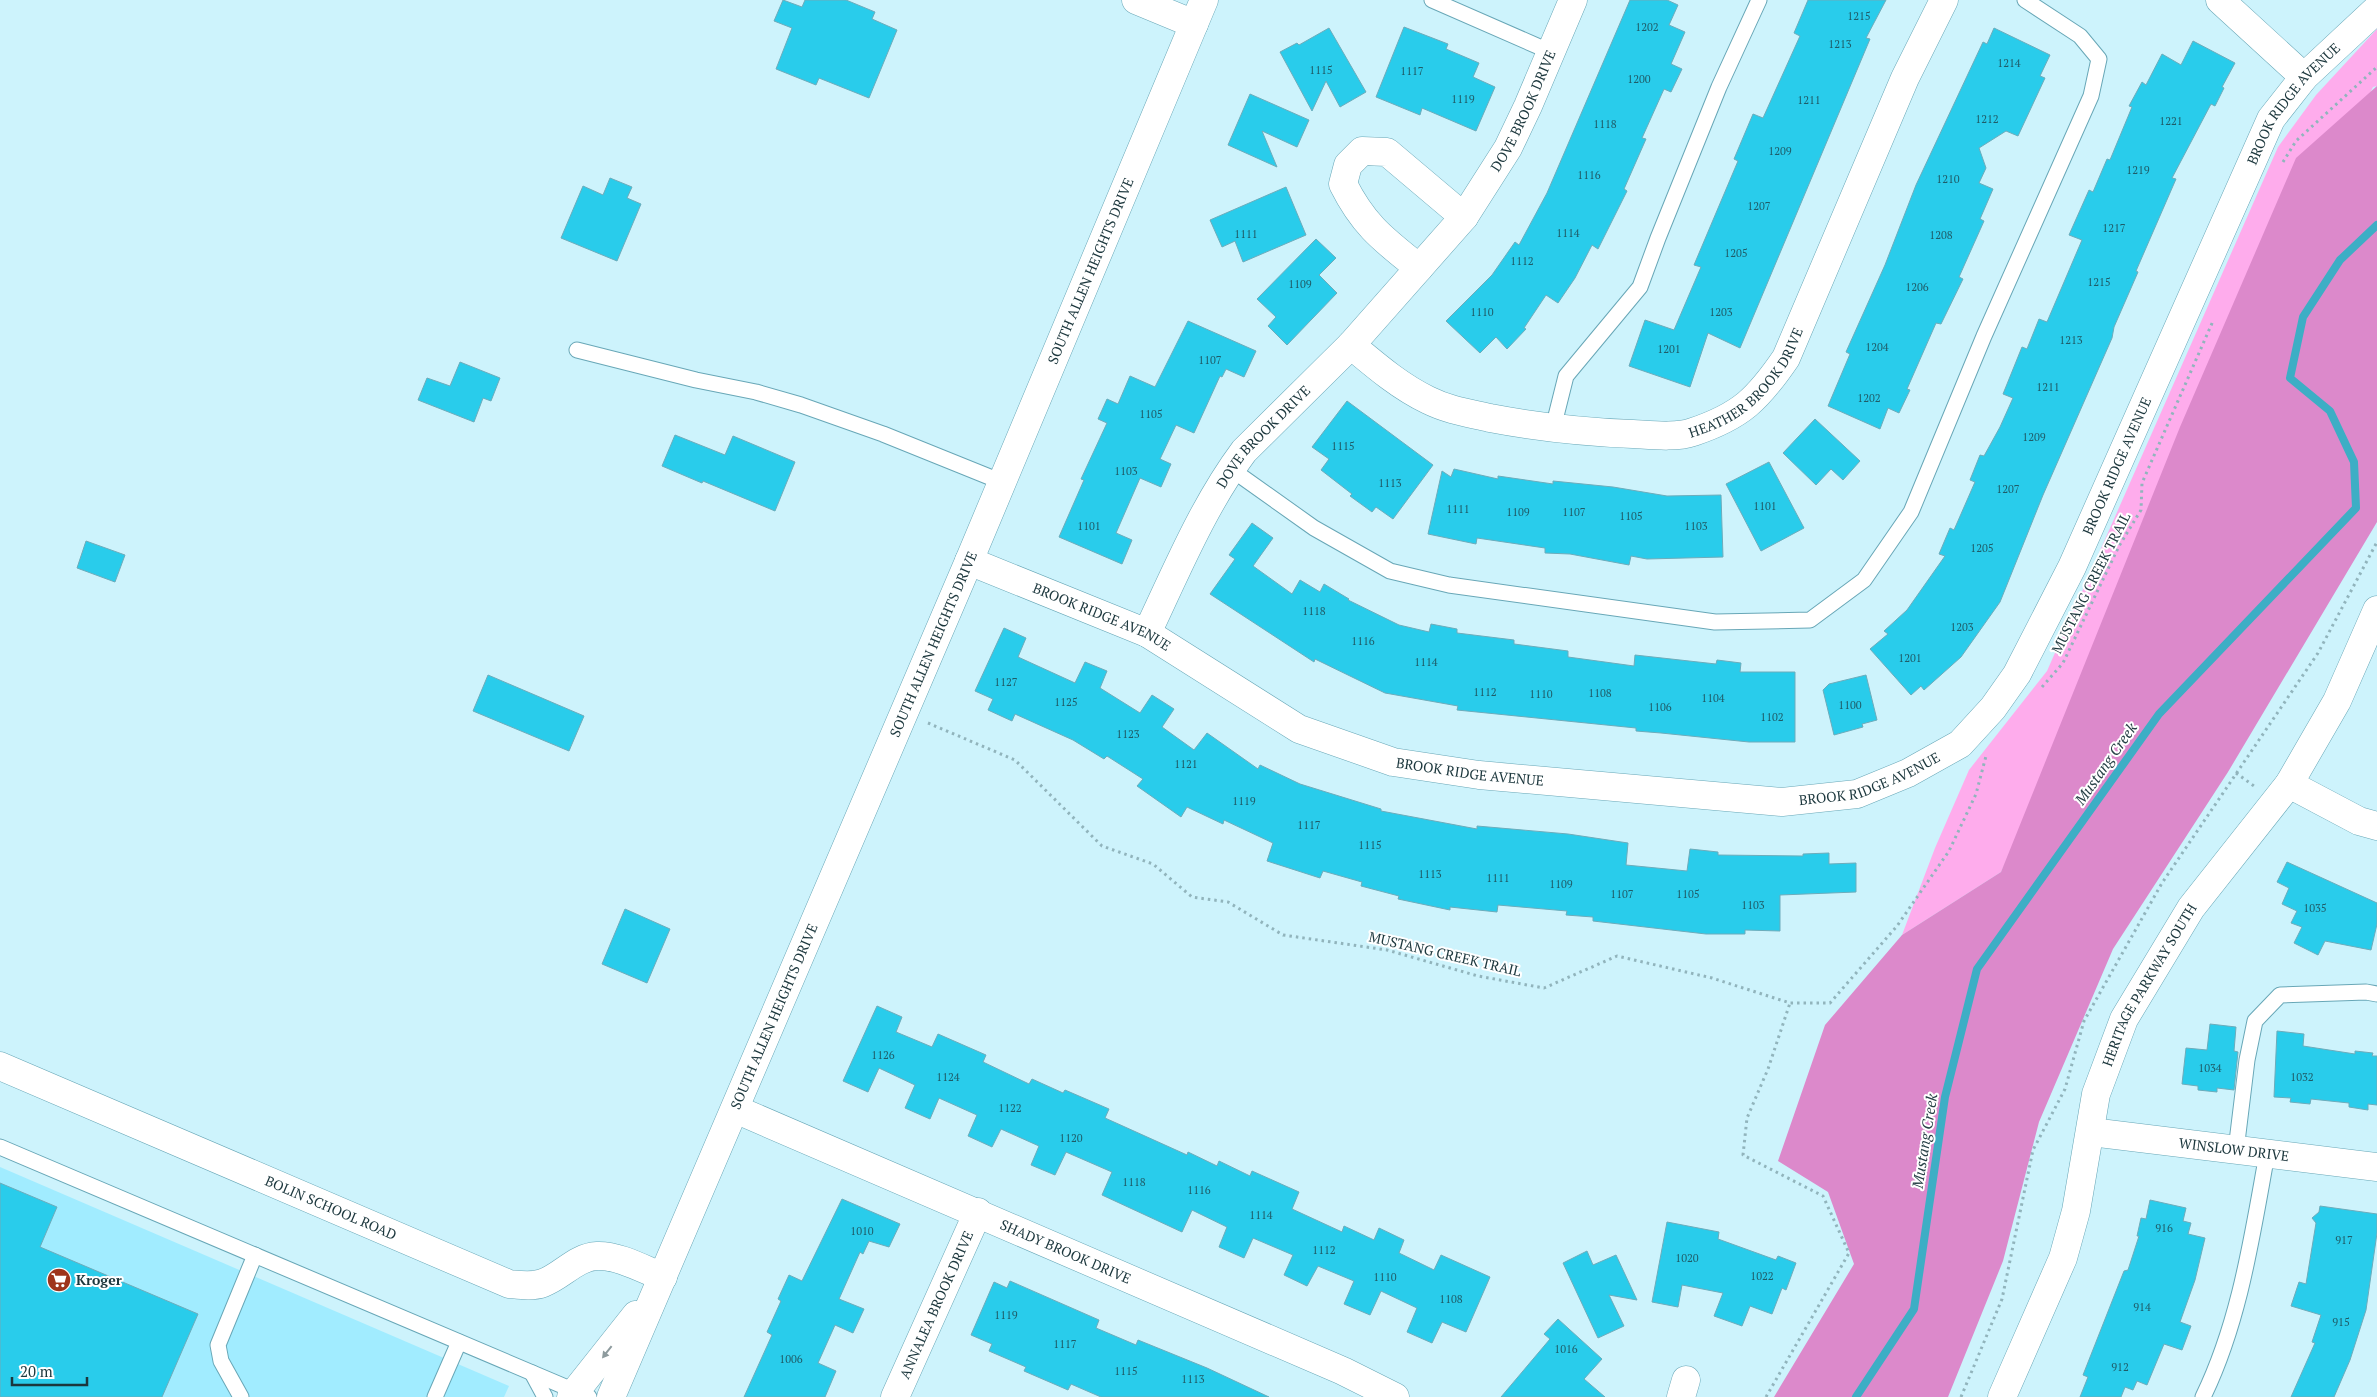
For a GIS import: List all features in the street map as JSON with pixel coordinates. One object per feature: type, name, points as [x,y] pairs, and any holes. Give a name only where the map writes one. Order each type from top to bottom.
[{"type":"street","points":[[1136,0],[1194,24]]},
{"type":"street","name":"SOUTH ALLEN HEIGHTS DRIVE","points":[[611,1397],[969,561],[1204,0]]},
{"type":"street","name":"DOVE BROOK DRIVE","points":[[1147,633],[1182,558],[1230,469],[1244,451],[1351,345],[1464,217],[1508,148],[1572,0]]},
{"type":"street","name":"HEATHER BROOK DRIVE","points":[[1351,345],[1392,379],[1427,400],[1450,410],[1553,428],[1588,432],[1654,435],[1692,433],[1728,417],[1751,403],[1767,387],[1786,358],[1905,78],[1944,0]]},
{"type":"street","points":[[2220,0],[2304,78]]},
{"type":"street","name":"BROOK RIDGE AVENUE","points":[[969,561],[1147,633],[1299,729],[1393,762],[1479,775],[1782,802],[1856,794],[1908,773],[1960,744],[1993,708],[2017,674],[2072,567],[2271,119],[2304,78],[2377,9]]},
{"type":"street","points":[[1419,268],[1374,233],[1352,203],[1343,184],[1348,166],[1362,151],[1387,152],[1464,217]]},
{"type":"street","name":"HERITAGE PARKWAY SOUTH","points":[[2002,1397],[2063,1258],[2076,1210],[2091,1132],[2096,1094],[2124,1019],[2191,908],[2289,784],[2337,701],[2377,610]]},
{"type":"street","points":[[2289,784],[2359,821],[2377,826]]},
{"type":"street","name":"BOLIN SCHOOL ROAD","points":[[0,1066],[509,1284],[526,1286],[542,1283],[579,1260],[595,1256],[607,1256],[661,1281]]},
{"type":"street","name":"SHADY BROOK DRIVE","points":[[735,1109],[978,1212],[1342,1371],[1395,1397]]},
{"type":"street","name":"WINSLOW DRIVE","points":[[2091,1132],[2377,1167]]},
{"type":"street","name":"ANNALEA BROOK DRIVE","points":[[896,1397],[978,1212]]},
{"type":"street","name":"SOUTH ALLEN HEIGHTS DRIVE","points":[[579,1395],[661,1281]]},
{"type":"lane","points":[[1432,0],[1551,52]]},
{"type":"lane","points":[[1553,428],[1566,376],[1640,287],[1720,87],[1759,0]]},
{"type":"lane","points":[[1230,469],[1314,528],[1390,571],[1449,585],[1715,622],[1810,620],[1864,580],[1911,512],[1984,336],[2091,96],[2099,59],[2080,36],[2025,0]]},
{"type":"lane","points":[[578,350],[696,380],[756,392],[801,405],[883,434],[1002,482]]},
{"type":"lane","points":[[2236,1150],[2247,1060],[2255,1021],[2280,995],[2366,992],[2377,994]]},
{"type":"lane","points":[[0,1147],[532,1373],[579,1395]]},
{"type":"lane","points":[[2203,1397],[2220,1363],[2246,1269],[2267,1154]]},
{"type":"lane","points":[[241,1397],[221,1361],[218,1345],[255,1255]]},
{"type":"lane","points":[[435,1397],[459,1342]]},
{"type":"lane","points":[[532,1373],[545,1397]]},
{"type":"path","points":[[2282,164],[2296,141],[2377,67]]},
{"type":"path","name":"MUSTANG CREEK TRAIL","points":[[2038,692],[2063,663],[2119,546],[2142,510],[2142,483],[2214,319]]},
{"type":"path","name":"MUSTANG CREEK TRAIL","points":[[930,714],[926,723],[1015,760],[1102,846],[1153,864],[1192,897],[1228,902],[1283,936],[1387,950],[1478,976],[1544,988],[1617,956],[1712,978],[1790,1003],[1830,1003],[1897,926],[1949,851],[1976,794],[1987,751]]},
{"type":"path","points":[[1766,1397],[1849,1252],[1823,1196],[1742,1155],[1747,1118],[1790,1003]]},
{"type":"shaded area","points":[[2377,29],[2377,86],[2373,87],[2001,872],[1902,935],[1935,848],[1969,770],[2047,671],[2278,147],[2316,95]]},
{"type":"shaded area","points":[[2377,86],[2377,522],[2228,772],[2113,949],[2039,1122],[2003,1261],[1948,1397],[1774,1397],[1854,1264],[1828,1192],[1778,1161],[1825,1025],[1902,935],[2001,872],[2180,427],[2296,158]]},
{"type":"shaded area","points":[[0,1167],[509,1386],[504,1397],[0,1397]]},
{"type":"building","points":[[783,0],[802,7],[805,0],[846,0],[875,12],[872,19],[897,30],[869,98],[819,78],[816,85],[776,69],[792,28],[774,21]]},
{"type":"building","points":[[1630,0],[1667,0],[1678,5],[1669,25],[1685,32],[1671,64],[1682,69],[1671,92],[1664,89],[1642,138],[1646,139],[1624,189],[1627,191],[1598,249],[1592,245],[1575,278],[1558,303],[1546,295],[1524,328],[1526,329],[1507,349],[1496,337],[1480,353],[1446,321],[1492,275],[1515,242],[1519,245],[1547,193]]},
{"type":"building","points":[[1808,0],[1886,0],[1866,38],[1870,39],[1740,348],[1708,333],[1690,387],[1629,366],[1645,320],[1674,330],[1701,267],[1694,265],[1738,161],[1734,159],[1753,114],[1763,118],[1800,36],[1794,33]]},
{"type":"building","points":[[1404,27],[1448,44],[1446,49],[1479,63],[1473,77],[1495,87],[1476,131],[1422,108],[1420,115],[1376,97]]},
{"type":"building","points":[[1329,28],[1366,92],[1340,107],[1326,81],[1312,111],[1280,52],[1297,43],[1299,45]]},
{"type":"building","points":[[1994,28],[2050,55],[2040,76],[2045,78],[2018,136],[2006,131],[1979,148],[1986,168],[1979,183],[1993,189],[1980,219],[1984,221],[1959,277],[1963,279],[1941,324],[1936,323],[1907,389],[1910,390],[1899,413],[1888,408],[1880,429],[1828,406],[1850,354],[1846,352],[1885,265],[1916,185],[1983,42],[1987,44]]},
{"type":"building","points":[[2193,41],[2235,63],[2222,87],[2224,88],[2215,106],[2211,104],[2172,178],[2176,179],[2136,271],[2138,272],[2114,327],[2112,338],[2043,495],[2000,602],[1961,657],[1924,690],[1921,686],[1911,695],[1870,649],[1888,634],[1884,631],[1907,610],[1945,556],[1939,554],[1950,528],[1954,530],[1975,482],[1970,480],[1980,455],[1984,456],[2013,398],[2003,394],[2022,347],[2027,349],[2039,319],[2047,322],[2082,240],[2069,235],[2089,190],[2093,192],[2107,159],[2110,160],[2132,107],[2129,106],[2142,82],[2146,85],[2162,54],[2181,65]]},
{"type":"building","points":[[1250,94],[1309,120],[1297,147],[1262,131],[1277,167],[1228,145]]},
{"type":"building","points":[[610,178],[632,187],[627,198],[641,204],[617,261],[561,238],[583,186],[603,195]]},
{"type":"building","points":[[1286,187],[1306,235],[1243,262],[1235,241],[1222,247],[1210,220]]},
{"type":"building","points":[[1316,239],[1336,258],[1319,275],[1337,293],[1287,345],[1268,326],[1276,317],[1257,299]]},
{"type":"building","points":[[1188,321],[1256,351],[1244,377],[1226,369],[1222,377],[1220,376],[1194,433],[1176,425],[1160,459],[1171,464],[1161,487],[1140,478],[1116,533],[1132,540],[1122,564],[1059,537],[1084,480],[1081,479],[1107,423],[1098,419],[1107,399],[1118,404],[1130,376],[1155,387]]},
{"type":"building","points":[[460,362],[500,378],[491,401],[483,398],[474,422],[418,400],[427,378],[450,386]]},
{"type":"building","points":[[1347,401],[1433,465],[1393,519],[1376,507],[1372,512],[1350,496],[1352,494],[1321,470],[1329,459],[1312,447]]},
{"type":"building","points":[[1815,419],[1860,461],[1843,480],[1831,469],[1816,485],[1783,453]]},
{"type":"building","points":[[675,435],[725,455],[733,436],[795,462],[775,511],[662,466]]},
{"type":"building","points":[[1769,462],[1804,528],[1761,551],[1726,484]]},
{"type":"building","points":[[1454,469],[1498,479],[1498,476],[1553,484],[1553,481],[1613,487],[1667,496],[1721,495],[1723,557],[1647,559],[1631,556],[1629,565],[1570,554],[1545,553],[1545,548],[1477,538],[1476,544],[1428,534],[1442,471],[1451,477]]},
{"type":"building","points":[[1252,523],[1273,538],[1253,566],[1292,594],[1300,580],[1320,592],[1324,584],[1348,600],[1399,625],[1429,632],[1431,624],[1457,629],[1457,633],[1514,640],[1514,644],[1568,651],[1568,657],[1634,666],[1635,655],[1716,664],[1717,660],[1741,663],[1740,672],[1795,672],[1795,742],[1749,742],[1636,731],[1636,728],[1457,710],[1458,706],[1385,693],[1315,659],[1314,662],[1210,594],[1235,559],[1229,555]]},
{"type":"building","points":[[86,541],[125,555],[115,582],[77,568]]},
{"type":"building","points":[[1004,628],[1026,638],[1018,657],[1075,683],[1085,662],[1107,671],[1100,688],[1140,713],[1152,695],[1174,709],[1162,727],[1194,750],[1207,733],[1258,769],[1260,765],[1300,784],[1381,809],[1381,811],[1477,829],[1477,826],[1568,834],[1628,843],[1626,865],[1687,871],[1690,849],[1718,852],[1718,855],[1803,856],[1803,854],[1829,853],[1829,864],[1856,863],[1856,892],[1780,895],[1780,931],[1745,930],[1745,934],[1706,934],[1593,921],[1593,917],[1566,915],[1567,911],[1498,905],[1497,912],[1450,907],[1450,910],[1398,899],[1399,896],[1361,886],[1362,882],[1323,871],[1320,878],[1267,861],[1273,843],[1224,820],[1223,824],[1187,807],[1181,817],[1137,786],[1143,779],[1107,756],[1104,759],[1073,740],[1015,714],[1012,721],[988,710],[993,699],[975,691]]},
{"type":"building","points":[[488,675],[584,716],[569,751],[473,711]]},
{"type":"building","points":[[1866,675],[1877,720],[1862,724],[1863,727],[1834,735],[1823,690],[1829,684]]},
{"type":"building","points":[[2287,862],[2377,903],[2377,924],[2371,950],[2325,941],[2318,955],[2294,943],[2302,927],[2291,923],[2297,911],[2282,904],[2289,888],[2277,882]]},
{"type":"building","points":[[625,909],[670,929],[647,983],[602,964]]},
{"type":"building","points":[[877,1006],[902,1017],[896,1032],[932,1047],[938,1034],[986,1055],[983,1062],[1029,1084],[1032,1079],[1063,1093],[1065,1090],[1109,1109],[1105,1118],[1187,1155],[1188,1152],[1217,1166],[1219,1161],[1250,1176],[1252,1171],[1299,1192],[1292,1209],[1342,1232],[1344,1226],[1374,1240],[1379,1228],[1404,1240],[1399,1253],[1434,1270],[1441,1255],[1490,1277],[1466,1332],[1442,1322],[1432,1343],[1407,1332],[1417,1308],[1381,1291],[1370,1315],[1344,1304],[1354,1281],[1318,1266],[1307,1286],[1284,1275],[1293,1255],[1253,1238],[1244,1258],[1219,1247],[1227,1227],[1192,1210],[1182,1232],[1102,1195],[1112,1172],[1066,1152],[1055,1175],[1031,1165],[1039,1146],[1001,1129],[992,1147],[968,1136],[977,1115],[939,1098],[930,1119],[905,1108],[915,1085],[879,1068],[868,1092],[843,1081]]},
{"type":"building","points":[[2210,1024],[2236,1027],[2234,1051],[2238,1052],[2234,1090],[2217,1088],[2217,1092],[2198,1090],[2198,1086],[2182,1084],[2186,1048],[2207,1050]]},
{"type":"building","points":[[2277,1031],[2304,1034],[2303,1046],[2355,1054],[2355,1051],[2373,1053],[2372,1056],[2377,1056],[2377,1105],[2368,1104],[2368,1110],[2349,1107],[2349,1103],[2311,1099],[2310,1104],[2290,1102],[2291,1098],[2274,1097]]},
{"type":"building","name":"Kroger","points":[[0,1183],[57,1207],[40,1247],[198,1314],[162,1397],[0,1397]]},
{"type":"building","points":[[842,1199],[900,1224],[889,1247],[869,1241],[863,1254],[860,1252],[839,1299],[864,1309],[853,1333],[835,1325],[818,1363],[836,1371],[825,1397],[744,1397],[772,1335],[767,1332],[781,1301],[778,1299],[789,1275],[802,1281]]},
{"type":"building","points":[[2150,1200],[2186,1208],[2183,1221],[2191,1223],[2188,1234],[2205,1238],[2195,1280],[2180,1322],[2191,1326],[2182,1350],[2164,1344],[2147,1385],[2137,1381],[2133,1390],[2125,1387],[2121,1397],[2080,1397],[2088,1377],[2083,1375],[2124,1271],[2128,1270],[2139,1236],[2137,1236],[2141,1218],[2146,1219]]},
{"type":"building","points":[[2320,1206],[2377,1214],[2377,1233],[2366,1310],[2350,1360],[2334,1397],[2291,1397],[2315,1343],[2312,1342],[2321,1315],[2291,1306],[2299,1282],[2306,1284],[2316,1223],[2312,1218],[2319,1212]]},
{"type":"building","points":[[1667,1222],[1719,1232],[1718,1239],[1776,1260],[1778,1256],[1796,1263],[1786,1290],[1782,1288],[1772,1314],[1750,1306],[1742,1326],[1714,1316],[1723,1293],[1682,1285],[1678,1307],[1652,1302]]},
{"type":"building","points":[[1587,1251],[1593,1265],[1616,1255],[1637,1300],[1609,1295],[1624,1326],[1598,1338],[1563,1263]]},
{"type":"building","points":[[1010,1281],[1099,1320],[1096,1328],[1136,1345],[1138,1340],[1207,1368],[1269,1397],[1101,1397],[1071,1384],[1068,1390],[1024,1371],[1026,1367],[989,1351],[992,1344],[971,1335],[994,1282],[1007,1288]]},
{"type":"building","points":[[1558,1319],[1602,1359],[1584,1379],[1605,1397],[1501,1397],[1550,1339],[1544,1334]]},
{"type":"waterway","name":"Mustang Creek","points":[[1856,1397],[1914,1309],[1945,1097],[1977,969],[2159,714],[2356,508],[2354,462],[2330,411],[2290,378],[2303,317],[2340,260],[2377,225]]},
{"type":"place","name":"Kroger","points":[[59,1280]]}]
